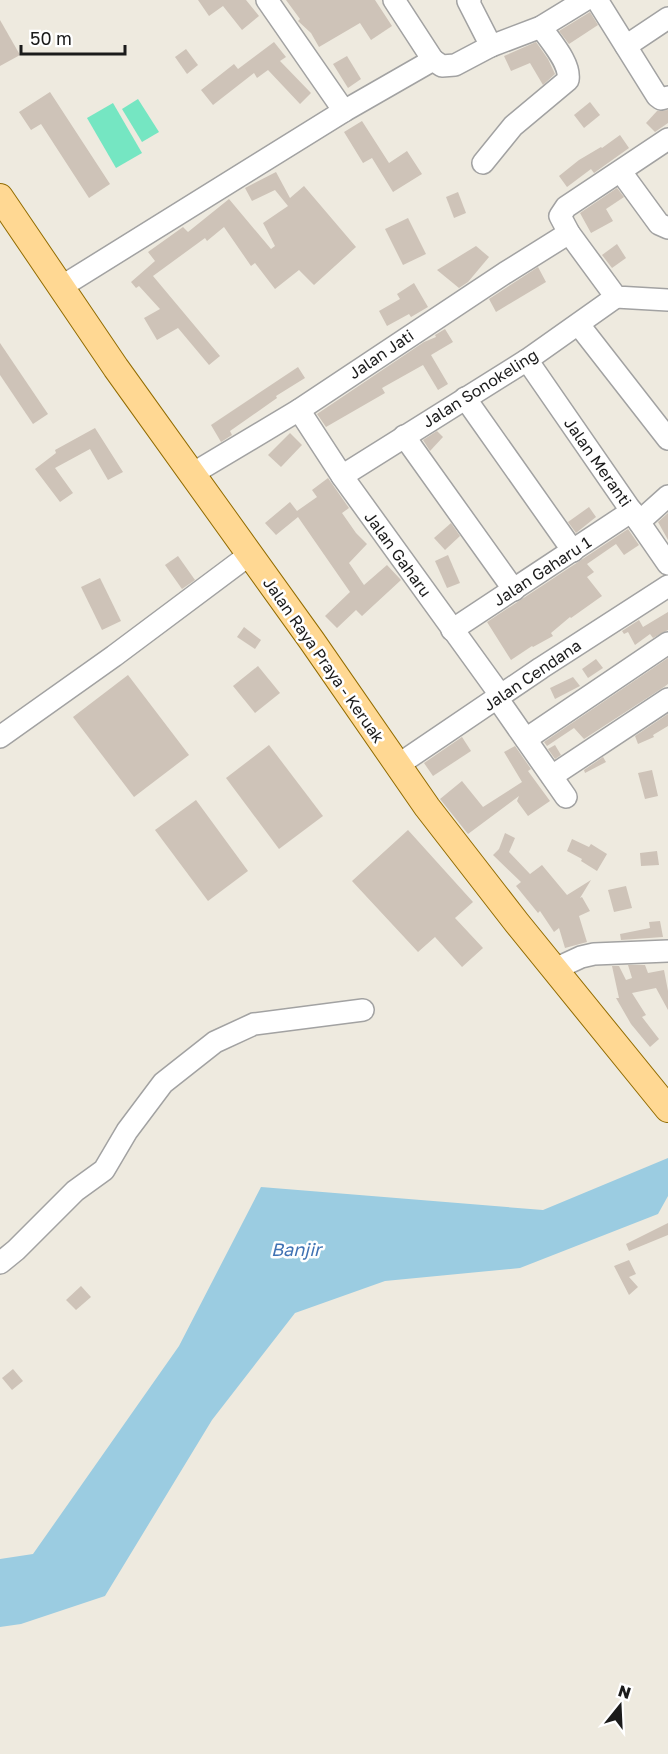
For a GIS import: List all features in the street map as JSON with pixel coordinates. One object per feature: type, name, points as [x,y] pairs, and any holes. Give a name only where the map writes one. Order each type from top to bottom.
[{"type":"main road","name":"Jalan Raya Praya - Keruak","points":[[0,196],[116,368],[312,641],[427,807],[517,923],[668,1109]]},
{"type":"street","points":[[267,0],[344,111]]},
{"type":"street","points":[[394,0],[433,60],[441,66],[448,66],[479,54],[491,46],[541,27],[585,0]]},
{"type":"street","points":[[470,0],[468,1],[491,46]]},
{"type":"street","points":[[597,0],[657,96],[661,99],[668,97]]},
{"type":"street","points":[[626,46],[668,18]]},
{"type":"street","points":[[483,163],[513,126],[567,80],[569,74],[541,27]]},
{"type":"street","points":[[61,287],[344,111],[433,60]]},
{"type":"street","points":[[668,139],[563,210],[560,218],[616,297],[668,300]]},
{"type":"street","points":[[621,172],[659,224],[668,228]]},
{"type":"street","name":"Jalan Jati","points":[[192,474],[299,410],[569,233]]},
{"type":"street","name":"Jalan Sonokeling","points":[[342,476],[527,360],[616,297]]},
{"type":"street","points":[[579,325],[668,439]]},
{"type":"street","name":"Jalan Meranti","points":[[527,360],[668,564]]},
{"type":"street","points":[[465,398],[573,551]]},
{"type":"street","name":"Jalan Gaharu","points":[[299,410],[342,476],[499,697],[566,797]]},
{"type":"street","points":[[404,436],[514,590]]},
{"type":"street","name":"Jalan Gaharu 1","points":[[452,630],[573,551],[636,517],[668,496]]},
{"type":"street","points":[[0,736],[114,656],[249,555]]},
{"type":"street","name":"Jalan Cendana","points":[[398,765],[668,586]]},
{"type":"street","points":[[526,739],[668,643]]},
{"type":"street","points":[[552,776],[668,699]]},
{"type":"street","points":[[555,969],[590,954],[668,951]]},
{"type":"street","points":[[0,1263],[16,1250],[70,1195],[104,1170],[127,1131],[163,1083],[215,1042],[254,1024],[363,1010]]},
{"type":"green space","points":[[138,99],[159,132],[142,142],[122,109]]},
{"type":"green space","points":[[113,103],[142,153],[116,168],[87,118]]},
{"type":"water","name":"Banjir","points":[[668,1158],[668,1196],[658,1214],[520,1268],[385,1281],[295,1313],[212,1420],[105,1596],[21,1624],[0,1627],[0,1559],[33,1554],[179,1346],[261,1187],[543,1210]]},
{"type":"building","points":[[198,0],[246,0],[259,16],[242,30],[223,6],[209,16]]},
{"type":"building","points":[[286,0],[375,0],[392,26],[371,40],[360,23],[319,47],[311,33],[298,21],[300,19]]},
{"type":"building","points":[[590,12],[598,25],[569,44],[559,31]]},
{"type":"building","points":[[0,20],[20,55],[0,66]]},
{"type":"building","points":[[274,42],[286,57],[280,61],[311,93],[300,104],[268,70],[257,78],[254,73],[213,105],[201,90],[234,64],[238,69]]},
{"type":"building","points":[[536,42],[555,74],[543,85],[530,63],[511,71],[504,56]]},
{"type":"building","points":[[186,49],[198,65],[187,74],[175,57]]},
{"type":"building","points":[[347,56],[361,79],[348,88],[333,64]]},
{"type":"building","points":[[50,92],[110,184],[89,198],[41,124],[31,130],[19,112]]},
{"type":"building","points":[[590,102],[600,115],[584,128],[574,115]]},
{"type":"building","points":[[668,110],[668,123],[655,132],[646,123],[657,111]]},
{"type":"building","points":[[362,121],[389,163],[407,151],[422,174],[393,192],[372,158],[363,163],[344,132]]},
{"type":"building","points":[[620,135],[629,148],[594,173],[591,169],[567,187],[559,176],[579,160]]},
{"type":"building","points":[[276,172],[290,198],[304,186],[356,247],[314,285],[299,270],[275,289],[255,263],[251,266],[224,227],[207,241],[205,238],[153,276],[220,356],[209,365],[178,328],[157,340],[144,318],[160,309],[139,286],[136,288],[131,282],[155,261],[148,252],[183,227],[188,232],[229,199],[271,249],[275,246],[263,223],[288,206],[275,190],[252,201],[245,188]]},
{"type":"building","points":[[617,188],[624,197],[606,209],[613,221],[591,233],[580,213]]},
{"type":"building","points":[[458,192],[466,213],[454,218],[446,197]]},
{"type":"building","points":[[408,218],[426,254],[403,265],[385,229]]},
{"type":"building","points":[[617,244],[626,258],[612,268],[602,255]]},
{"type":"building","points":[[476,246],[489,257],[468,282],[459,288],[437,270]]},
{"type":"building","points":[[538,267],[546,282],[496,312],[489,299]]},
{"type":"building","points":[[414,283],[428,307],[411,317],[409,314],[387,326],[379,311],[400,299],[397,294]]},
{"type":"building","points":[[445,329],[453,342],[431,355],[448,384],[438,390],[423,365],[382,388],[385,393],[326,427],[317,414]]},
{"type":"building","points":[[0,343],[48,414],[33,424],[0,375]]},
{"type":"building","points":[[298,367],[305,378],[276,396],[277,398],[230,431],[232,435],[221,442],[211,425]]},
{"type":"building","points":[[95,428],[123,472],[108,480],[90,449],[55,468],[73,493],[60,502],[35,469],[56,453],[55,450]]},
{"type":"building","points":[[437,431],[443,437],[430,451],[423,440]]},
{"type":"building","points":[[290,433],[302,445],[281,467],[268,455]]},
{"type":"building","points":[[328,478],[349,508],[342,513],[367,544],[349,563],[364,585],[387,565],[401,580],[362,616],[356,610],[337,628],[325,616],[350,592],[298,517],[276,535],[265,523],[290,502],[297,511],[317,497],[312,490]]},
{"type":"building","points":[[589,507],[596,517],[576,533],[568,522]]},
{"type":"building","points":[[668,513],[668,540],[658,522]]},
{"type":"building","points":[[451,523],[460,536],[445,550],[434,538]]},
{"type":"building","points":[[628,529],[639,545],[624,555],[616,544],[587,564],[594,572],[587,577],[602,596],[570,617],[551,633],[553,636],[511,660],[487,622]]},
{"type":"building","points":[[448,555],[460,583],[447,588],[435,561]]},
{"type":"building","points":[[178,556],[195,580],[182,589],[165,565]]},
{"type":"building","points":[[100,578],[121,621],[102,630],[81,587]]},
{"type":"building","points":[[668,612],[668,630],[653,638],[650,634],[635,645],[628,632],[624,634],[622,631],[639,620],[643,627]]},
{"type":"building","points":[[244,627],[261,640],[255,649],[237,637]]},
{"type":"building","points":[[668,658],[668,684],[664,687],[584,739],[574,728],[547,746],[544,742]]},
{"type":"building","points":[[596,659],[603,668],[588,678],[582,669]]},
{"type":"building","points":[[258,666],[280,693],[255,713],[233,686]]},
{"type":"building","points":[[128,675],[189,755],[134,797],[73,717]]},
{"type":"building","points":[[573,677],[580,686],[555,699],[550,688]]},
{"type":"building","points":[[668,714],[668,726],[653,735],[654,737],[638,744],[635,736]]},
{"type":"building","points":[[462,737],[471,751],[433,776],[424,763]]},
{"type":"building","points":[[269,745],[323,816],[279,849],[226,778]]},
{"type":"building","points":[[555,745],[561,755],[555,759],[548,749]]},
{"type":"building","points":[[515,746],[531,769],[528,771],[550,801],[528,816],[517,801],[519,796],[468,834],[440,799],[462,781],[483,807],[522,782],[504,752]]},
{"type":"building","points":[[603,757],[606,762],[585,773],[584,770]]},
{"type":"building","points":[[652,770],[658,796],[645,799],[638,773]]},
{"type":"building","points":[[196,800],[248,871],[208,901],[155,830]]},
{"type":"building","points":[[408,830],[473,902],[455,918],[483,948],[462,967],[435,937],[418,952],[352,881]]},
{"type":"building","points":[[505,833],[515,838],[509,852],[530,874],[542,865],[567,895],[591,880],[580,898],[582,897],[590,911],[579,916],[587,942],[565,948],[559,928],[554,932],[540,911],[538,913],[516,886],[521,882],[493,855],[499,849]]},
{"type":"building","points":[[572,839],[589,847],[591,844],[607,854],[597,871],[567,851]]},
{"type":"building","points":[[657,851],[659,865],[641,866],[640,853]]},
{"type":"building","points":[[626,886],[632,908],[614,912],[608,890]]},
{"type":"building","points":[[660,921],[663,937],[621,940],[620,934],[650,928],[649,922]]},
{"type":"building","points":[[628,965],[645,965],[648,973],[664,970],[668,991],[668,1010],[656,988],[632,993],[646,1015],[642,1017],[659,1039],[650,1047],[631,1024],[616,998],[619,998],[612,966],[619,966],[626,980],[632,978]]},
{"type":"building","points":[[668,1223],[668,1235],[629,1251],[626,1244]]},
{"type":"building","points":[[629,1260],[636,1274],[629,1277],[638,1287],[629,1295],[614,1266]]},
{"type":"building","points":[[81,1286],[91,1297],[76,1310],[66,1300]]},
{"type":"building","points":[[13,1369],[23,1381],[12,1390],[2,1378]]}]
